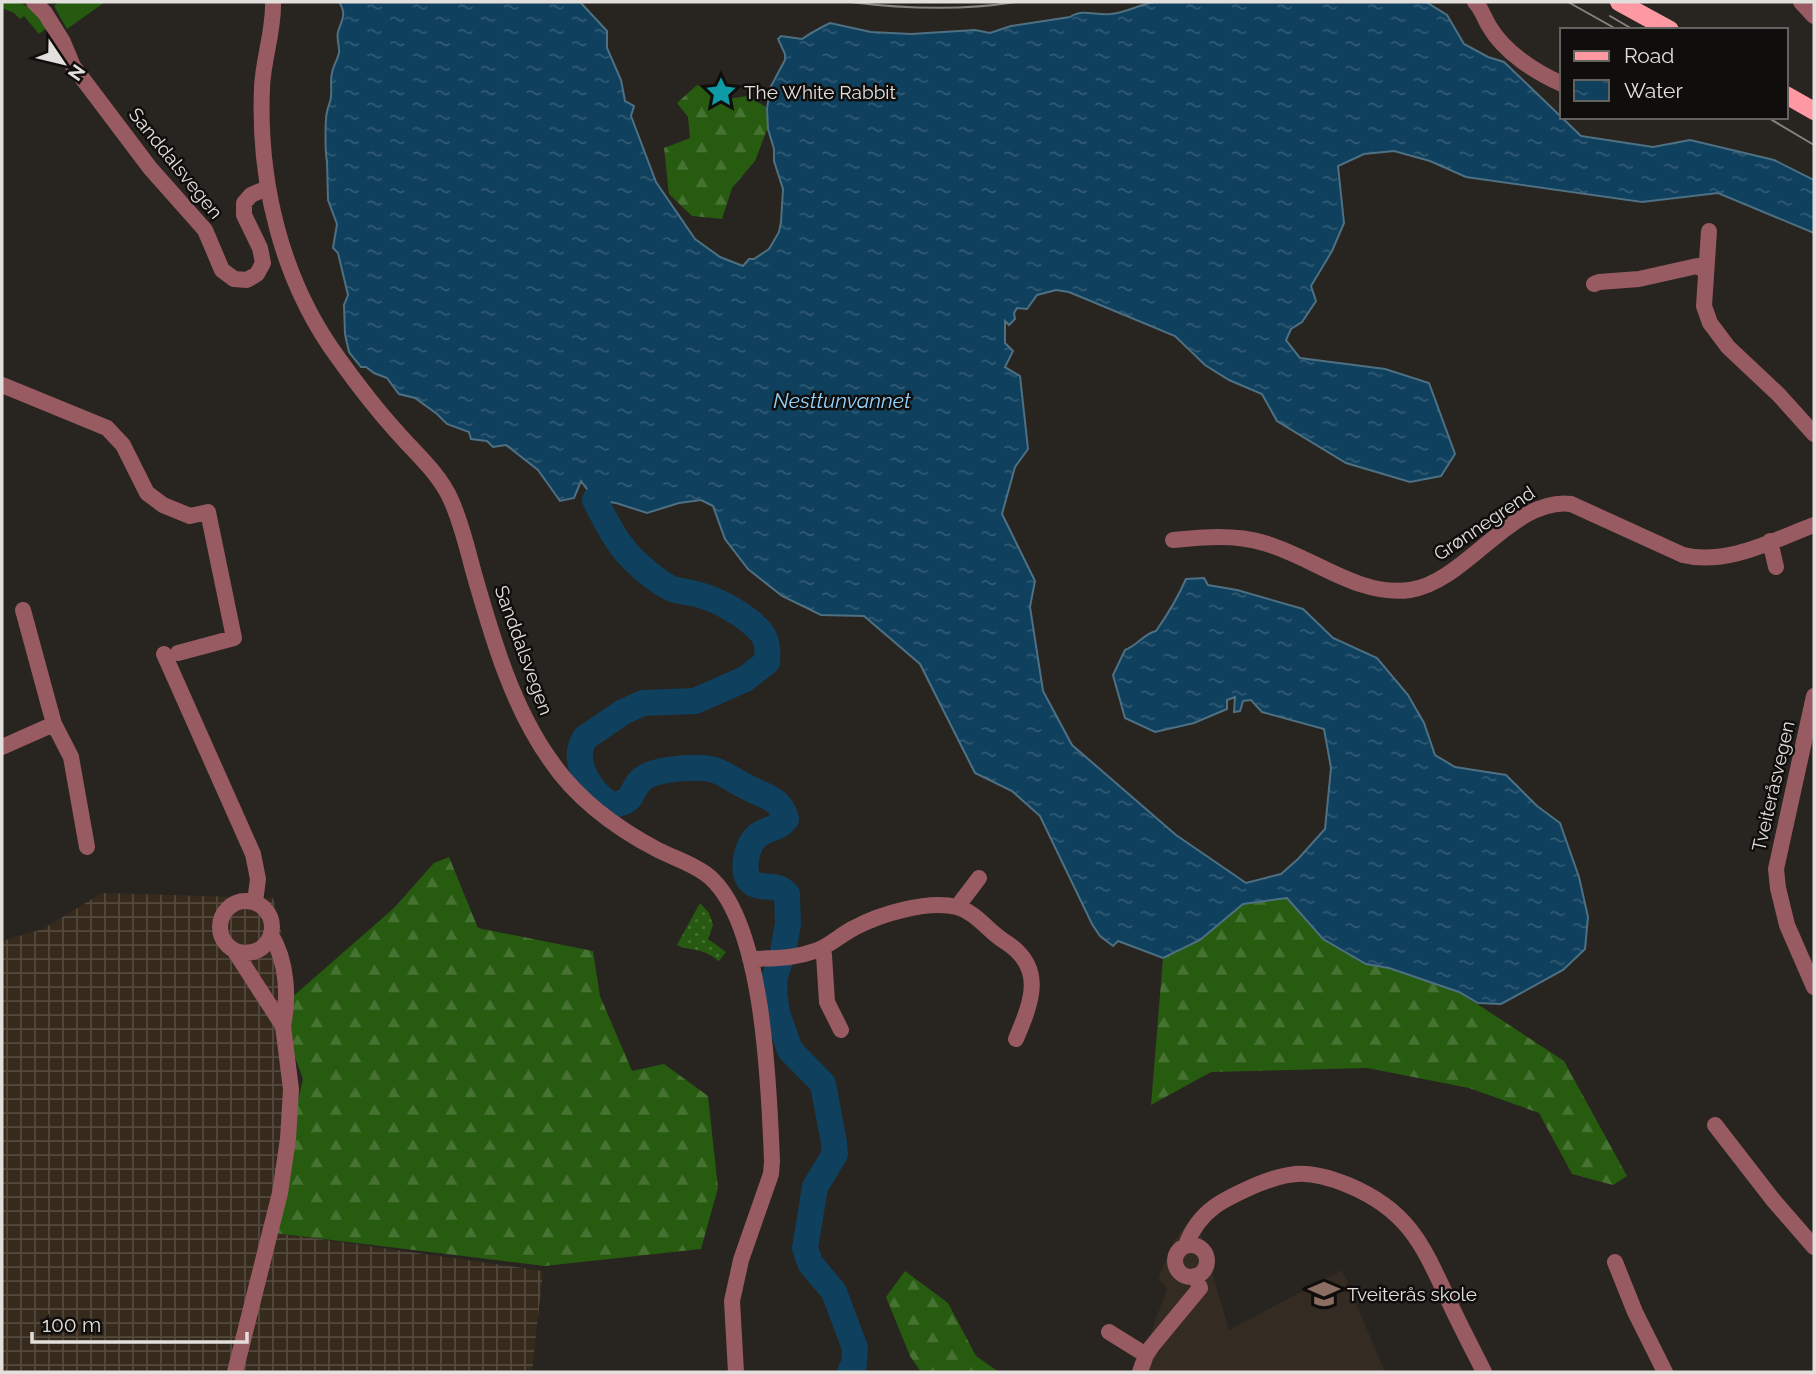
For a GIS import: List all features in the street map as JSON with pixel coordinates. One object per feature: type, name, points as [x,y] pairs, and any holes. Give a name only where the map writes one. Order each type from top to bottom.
[{"type":"main road","points":[[1619,2],[1666,28]]},
{"type":"main road","points":[[1788,96],[1814,111]]},
{"type":"street","name":"Sanddalsvegen","points":[[34,2],[45,13],[63,42],[73,66],[150,168],[205,230],[222,270],[233,279],[247,280],[257,274],[263,263],[260,248],[244,215],[244,203],[251,194],[267,188]]},
{"type":"street","name":"Sanddalsvegen","points":[[273,2],[274,15],[262,86],[267,188],[277,231],[295,280],[317,326],[355,382],[430,467],[451,501],[495,641],[514,694],[537,741],[569,783],[607,817],[648,844],[691,864],[716,884],[738,924],[750,959],[768,1066],[772,1161],[771,1174],[741,1259],[732,1301],[736,1372]]},
{"type":"street","points":[[1475,2],[1489,27],[1523,63],[1560,82]]},
{"type":"street","points":[[1801,2],[1814,16]]},
{"type":"street","points":[[1709,231],[1704,306],[1715,332],[1814,434]]},
{"type":"street","points":[[1594,284],[1639,279],[1697,266],[1706,271]]},
{"type":"street","points":[[2,386],[107,428],[122,445],[147,492],[163,505],[190,516],[208,512],[234,638],[171,654],[188,710],[253,854],[258,879],[255,902]]},
{"type":"street","name":"Grønnegrend","points":[[1173,540],[1215,537],[1248,539],[1292,552],[1353,582],[1398,591],[1420,587],[1437,580],[1530,513],[1557,502],[1571,504],[1683,555],[1699,559],[1718,558],[1814,525]]},
{"type":"street","points":[[1770,541],[1776,568]]},
{"type":"street","points":[[23,610],[54,724],[71,757],[87,847]]},
{"type":"street","name":"Tveiteråsvegen","points":[[1814,696],[1776,869],[1777,888],[1787,925],[1794,945],[1810,961],[1814,986]]},
{"type":"street","points":[[2,747],[54,724]]},
{"type":"street","points":[[957,907],[979,878]]},
{"type":"street","points":[[234,950],[256,951],[271,935],[270,915],[264,907],[255,902],[236,903],[222,917],[220,927],[223,937],[284,1026]]},
{"type":"street","points":[[750,959],[782,958],[821,949],[855,928],[885,914],[931,906],[957,907],[976,917],[1024,956],[1031,971],[1032,989],[1026,1016],[1016,1039]]},
{"type":"street","points":[[234,1372],[275,1217],[286,1157],[291,1089],[284,1026],[287,1000],[276,943],[271,935]]},
{"type":"street","points":[[821,949],[824,955],[827,1002],[841,1030]]},
{"type":"street","points":[[1715,1125],[1814,1247]]},
{"type":"street","points":[[1186,1245],[1195,1245],[1202,1249],[1206,1256],[1207,1264],[1203,1272],[1195,1276],[1180,1273],[1175,1266],[1175,1258],[1179,1250],[1186,1245],[1193,1227],[1212,1208],[1240,1192],[1281,1176],[1295,1172],[1312,1172],[1363,1191],[1384,1204],[1412,1229],[1425,1250],[1484,1372]]},
{"type":"street","points":[[1615,1262],[1635,1312],[1665,1372]]},
{"type":"street","points":[[1140,1372],[1146,1355],[1200,1288],[1195,1276]]},
{"type":"street","points":[[1109,1332],[1146,1355]]},
{"type":"shaded area","points":[[102,893],[273,898],[289,962],[284,1234],[543,1271],[532,1372],[2,1372],[2,941],[43,929]]},
{"type":"shaded area","name":"Tveiterås skole","points":[[1193,1216],[1200,1231],[1229,1330],[1342,1270],[1385,1372],[1136,1372],[1167,1289],[1158,1278],[1175,1239]]},
{"type":"green space","points":[[2,2],[29,7],[48,27],[39,34],[24,16],[20,19],[2,8]]},
{"type":"green space","points":[[59,2],[105,2],[67,29],[54,6]]},
{"type":"green space","points":[[697,85],[712,90],[721,100],[747,96],[766,107],[768,127],[755,161],[732,188],[722,219],[692,216],[669,194],[664,148],[690,138],[688,117],[677,103]]},
{"type":"green space","points":[[449,857],[478,928],[593,951],[600,996],[632,1071],[664,1064],[708,1096],[718,1188],[701,1249],[545,1266],[266,1232],[303,1079],[289,1041],[290,999],[394,908],[434,863]]},
{"type":"green space","points":[[1287,898],[1323,939],[1366,964],[1389,968],[1459,992],[1564,1061],[1627,1176],[1613,1185],[1572,1174],[1539,1113],[1469,1088],[1367,1068],[1211,1072],[1151,1105],[1163,958],[1200,940],[1243,904]]},
{"type":"green space","points":[[700,903],[709,913],[713,925],[708,939],[726,952],[719,961],[702,951],[677,945]]},
{"type":"green space","points":[[905,1271],[948,1303],[976,1356],[999,1372],[921,1372],[910,1356],[886,1297]]},
{"type":"water","name":"Nesttunvannet","points":[[339,2],[580,2],[607,31],[607,48],[621,80],[625,101],[634,106],[631,116],[656,182],[695,239],[720,257],[743,266],[749,259],[754,259],[769,249],[779,232],[781,222],[783,189],[774,161],[767,109],[770,88],[785,60],[778,39],[781,36],[802,39],[830,23],[871,32],[911,34],[975,30],[990,33],[1011,26],[1080,13],[1116,13],[1155,2],[1426,2],[1447,15],[1464,44],[1504,62],[1560,116],[1560,119],[1581,136],[1653,147],[1690,140],[1774,160],[1814,180],[1814,233],[1718,193],[1642,202],[1466,177],[1430,161],[1394,151],[1364,154],[1338,166],[1344,223],[1332,251],[1311,286],[1316,301],[1302,322],[1291,329],[1286,340],[1300,358],[1385,369],[1429,383],[1455,454],[1441,476],[1410,482],[1346,463],[1277,421],[1262,394],[1229,380],[1205,365],[1175,336],[1069,292],[1056,290],[1037,295],[1027,309],[1017,308],[1015,319],[1009,325],[1005,321],[1005,343],[1013,351],[1005,367],[1020,376],[1028,449],[1015,467],[1002,514],[1035,581],[1030,607],[1043,691],[1072,745],[1176,835],[1246,883],[1281,874],[1325,829],[1331,768],[1324,729],[1262,712],[1251,700],[1243,701],[1240,711],[1234,712],[1235,697],[1227,700],[1227,709],[1194,723],[1155,732],[1125,718],[1113,675],[1125,650],[1156,631],[1186,579],[1204,578],[1208,585],[1237,590],[1303,609],[1333,638],[1377,658],[1408,695],[1424,723],[1435,755],[1455,767],[1506,775],[1537,806],[1560,823],[1579,877],[1588,917],[1585,949],[1563,970],[1501,1004],[1478,1003],[1459,992],[1389,968],[1366,964],[1323,939],[1287,898],[1243,904],[1200,940],[1163,958],[1118,941],[1113,946],[1100,936],[1092,924],[1040,816],[1012,791],[975,773],[920,664],[864,616],[821,615],[782,596],[748,569],[725,539],[713,506],[701,500],[679,503],[647,513],[616,503],[595,500],[581,481],[574,498],[560,501],[538,470],[506,445],[493,447],[487,441],[471,439],[469,432],[447,424],[415,398],[399,394],[387,378],[361,367],[349,352],[345,334],[344,305],[348,295],[338,253],[333,248],[337,224],[328,200],[326,122],[331,98],[331,76],[339,53],[338,35],[343,10]]},
{"type":"waterway","points":[[595,500],[607,524],[635,562],[672,589],[704,596],[731,608],[755,626],[766,642],[767,662],[745,679],[695,701],[643,703],[623,712],[585,738],[581,747],[581,766],[596,792],[611,805],[625,802],[638,783],[648,775],[667,770],[701,768],[717,771],[768,797],[784,812],[786,819],[783,823],[761,833],[753,840],[745,865],[748,878],[755,885],[778,888],[787,894],[788,924],[775,976],[777,1013],[790,1050],[823,1084],[835,1154],[815,1187],[805,1248],[810,1263],[834,1292],[855,1348],[854,1364],[850,1372]]},
{"type":"tram line","points":[[850,2],[933,8],[1016,2]]},
{"type":"tram line","points":[[1568,2],[1614,28]]},
{"type":"tram line","points":[[1610,16],[1631,28]]},
{"type":"tram line","points":[[1770,119],[1814,145]]},
{"type":"place","name":"The White Rabbit","points":[[721,92]]},
{"type":"place","name":"Tveiterås skole","points":[[1324,1294]]}]
